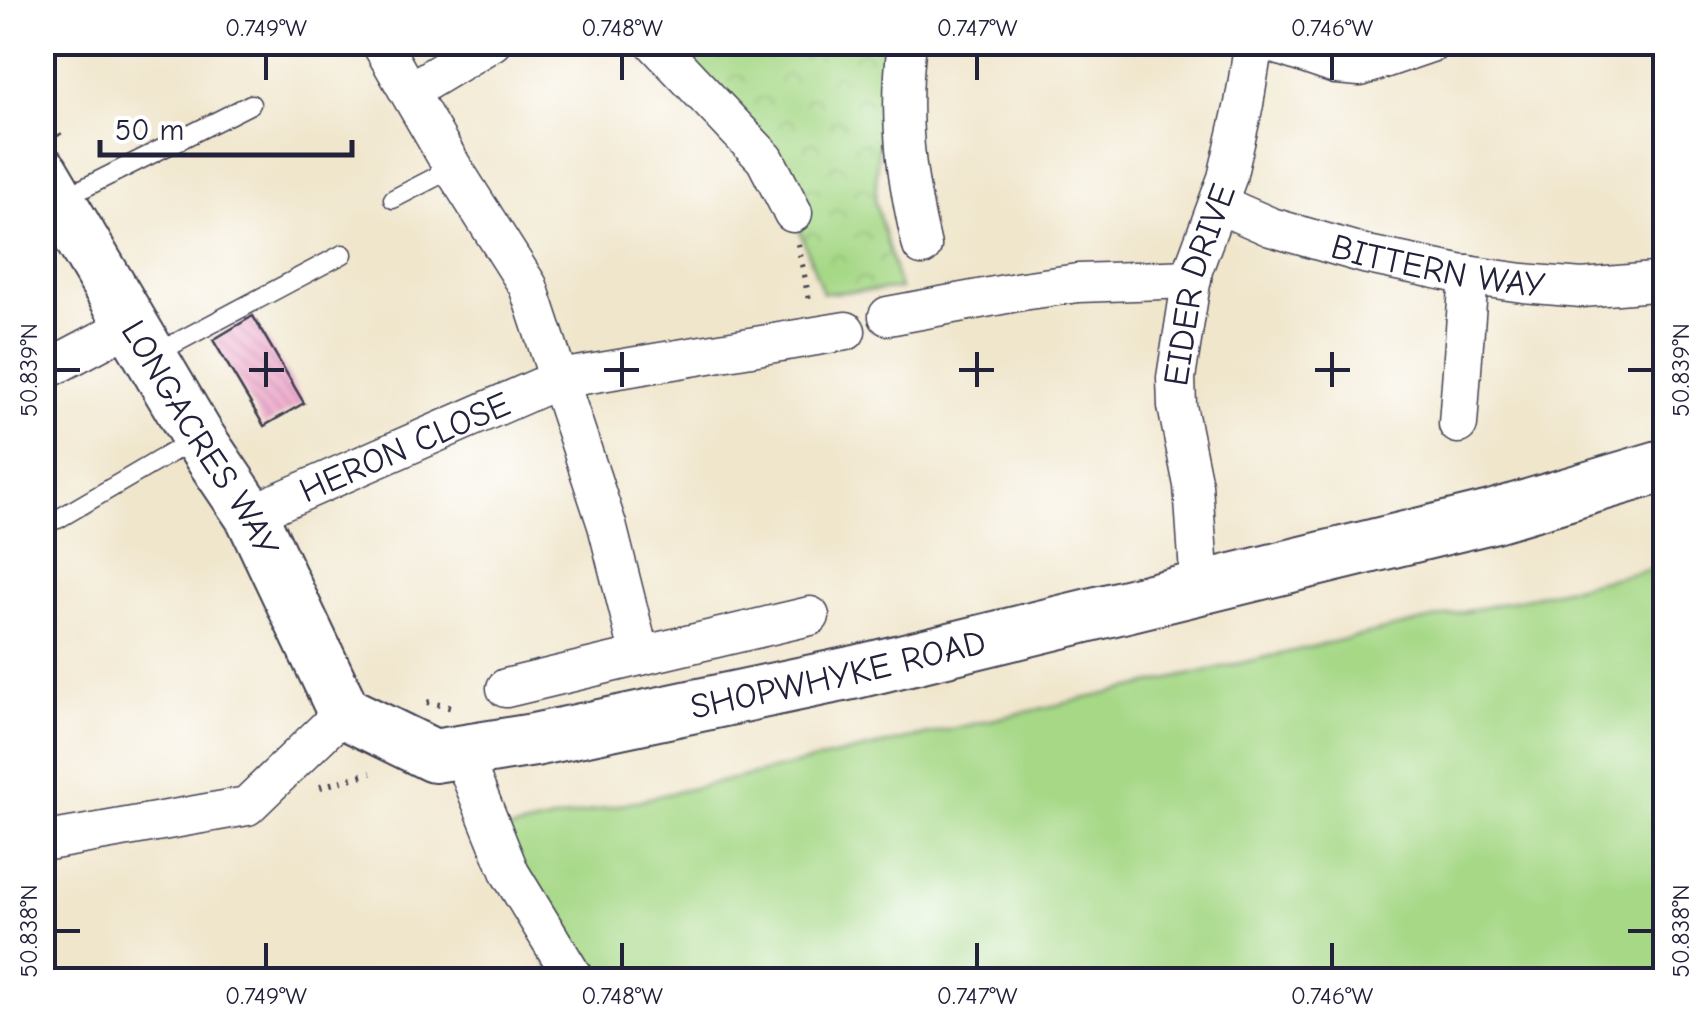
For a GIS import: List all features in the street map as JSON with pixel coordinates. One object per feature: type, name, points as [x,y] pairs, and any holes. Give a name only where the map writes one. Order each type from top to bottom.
[{"type":"main road","name":"LONGACRES WAY","points":[[51,186],[198,437],[252,517],[344,712]]},
{"type":"main road","name":"SHOPWHYKE ROAD","points":[[448,754],[534,740],[856,672],[1491,517],[1666,465]]},
{"type":"main road","points":[[344,712],[448,754]]},
{"type":"street","points":[[380,42],[528,286],[608,525],[640,656]]},
{"type":"street","points":[[410,91],[492,42]]},
{"type":"street","points":[[654,42],[765,160],[792,213]]},
{"type":"street","points":[[907,42],[902,125],[909,190],[922,246]]},
{"type":"street","name":"EIDER DRIVE","points":[[1200,588],[1194,485],[1176,393],[1192,279],[1218,204],[1244,104],[1254,42]]},
{"type":"street","points":[[1269,42],[1336,64],[1360,67],[1433,42]]},
{"type":"street","name":"BITTERN WAY","points":[[1218,204],[1271,227],[1368,255],[1469,276],[1582,288],[1666,281]]},
{"type":"street","points":[[1458,424],[1469,276]]},
{"type":"street","points":[[888,316],[1078,283],[1192,279]]},
{"type":"street","name":"HERON CLOSE","points":[[252,517],[559,379],[831,334]]},
{"type":"street","points":[[42,372],[140,340]]},
{"type":"street","points":[[506,688],[810,616]]},
{"type":"street","points":[[42,842],[246,806],[344,712]]},
{"type":"street","points":[[448,754],[510,874],[575,980]]},
{"type":"lane","points":[[51,186],[250,104]]},
{"type":"lane","points":[[392,199],[453,168]]},
{"type":"lane","points":[[140,340],[343,254]]},
{"type":"lane","points":[[42,521],[58,520],[198,437]]},
{"type":"path","points":[[792,213],[831,334]]},
{"type":"path","points":[[246,806],[448,754]]},
{"type":"green space","points":[[654,43],[884,43],[875,201],[900,289],[823,293],[793,213]]},
{"type":"green space","points":[[1665,566],[1665,980],[554,980],[492,834]]},
{"type":"building","points":[[253,316],[304,403],[264,426],[213,340]]}]
